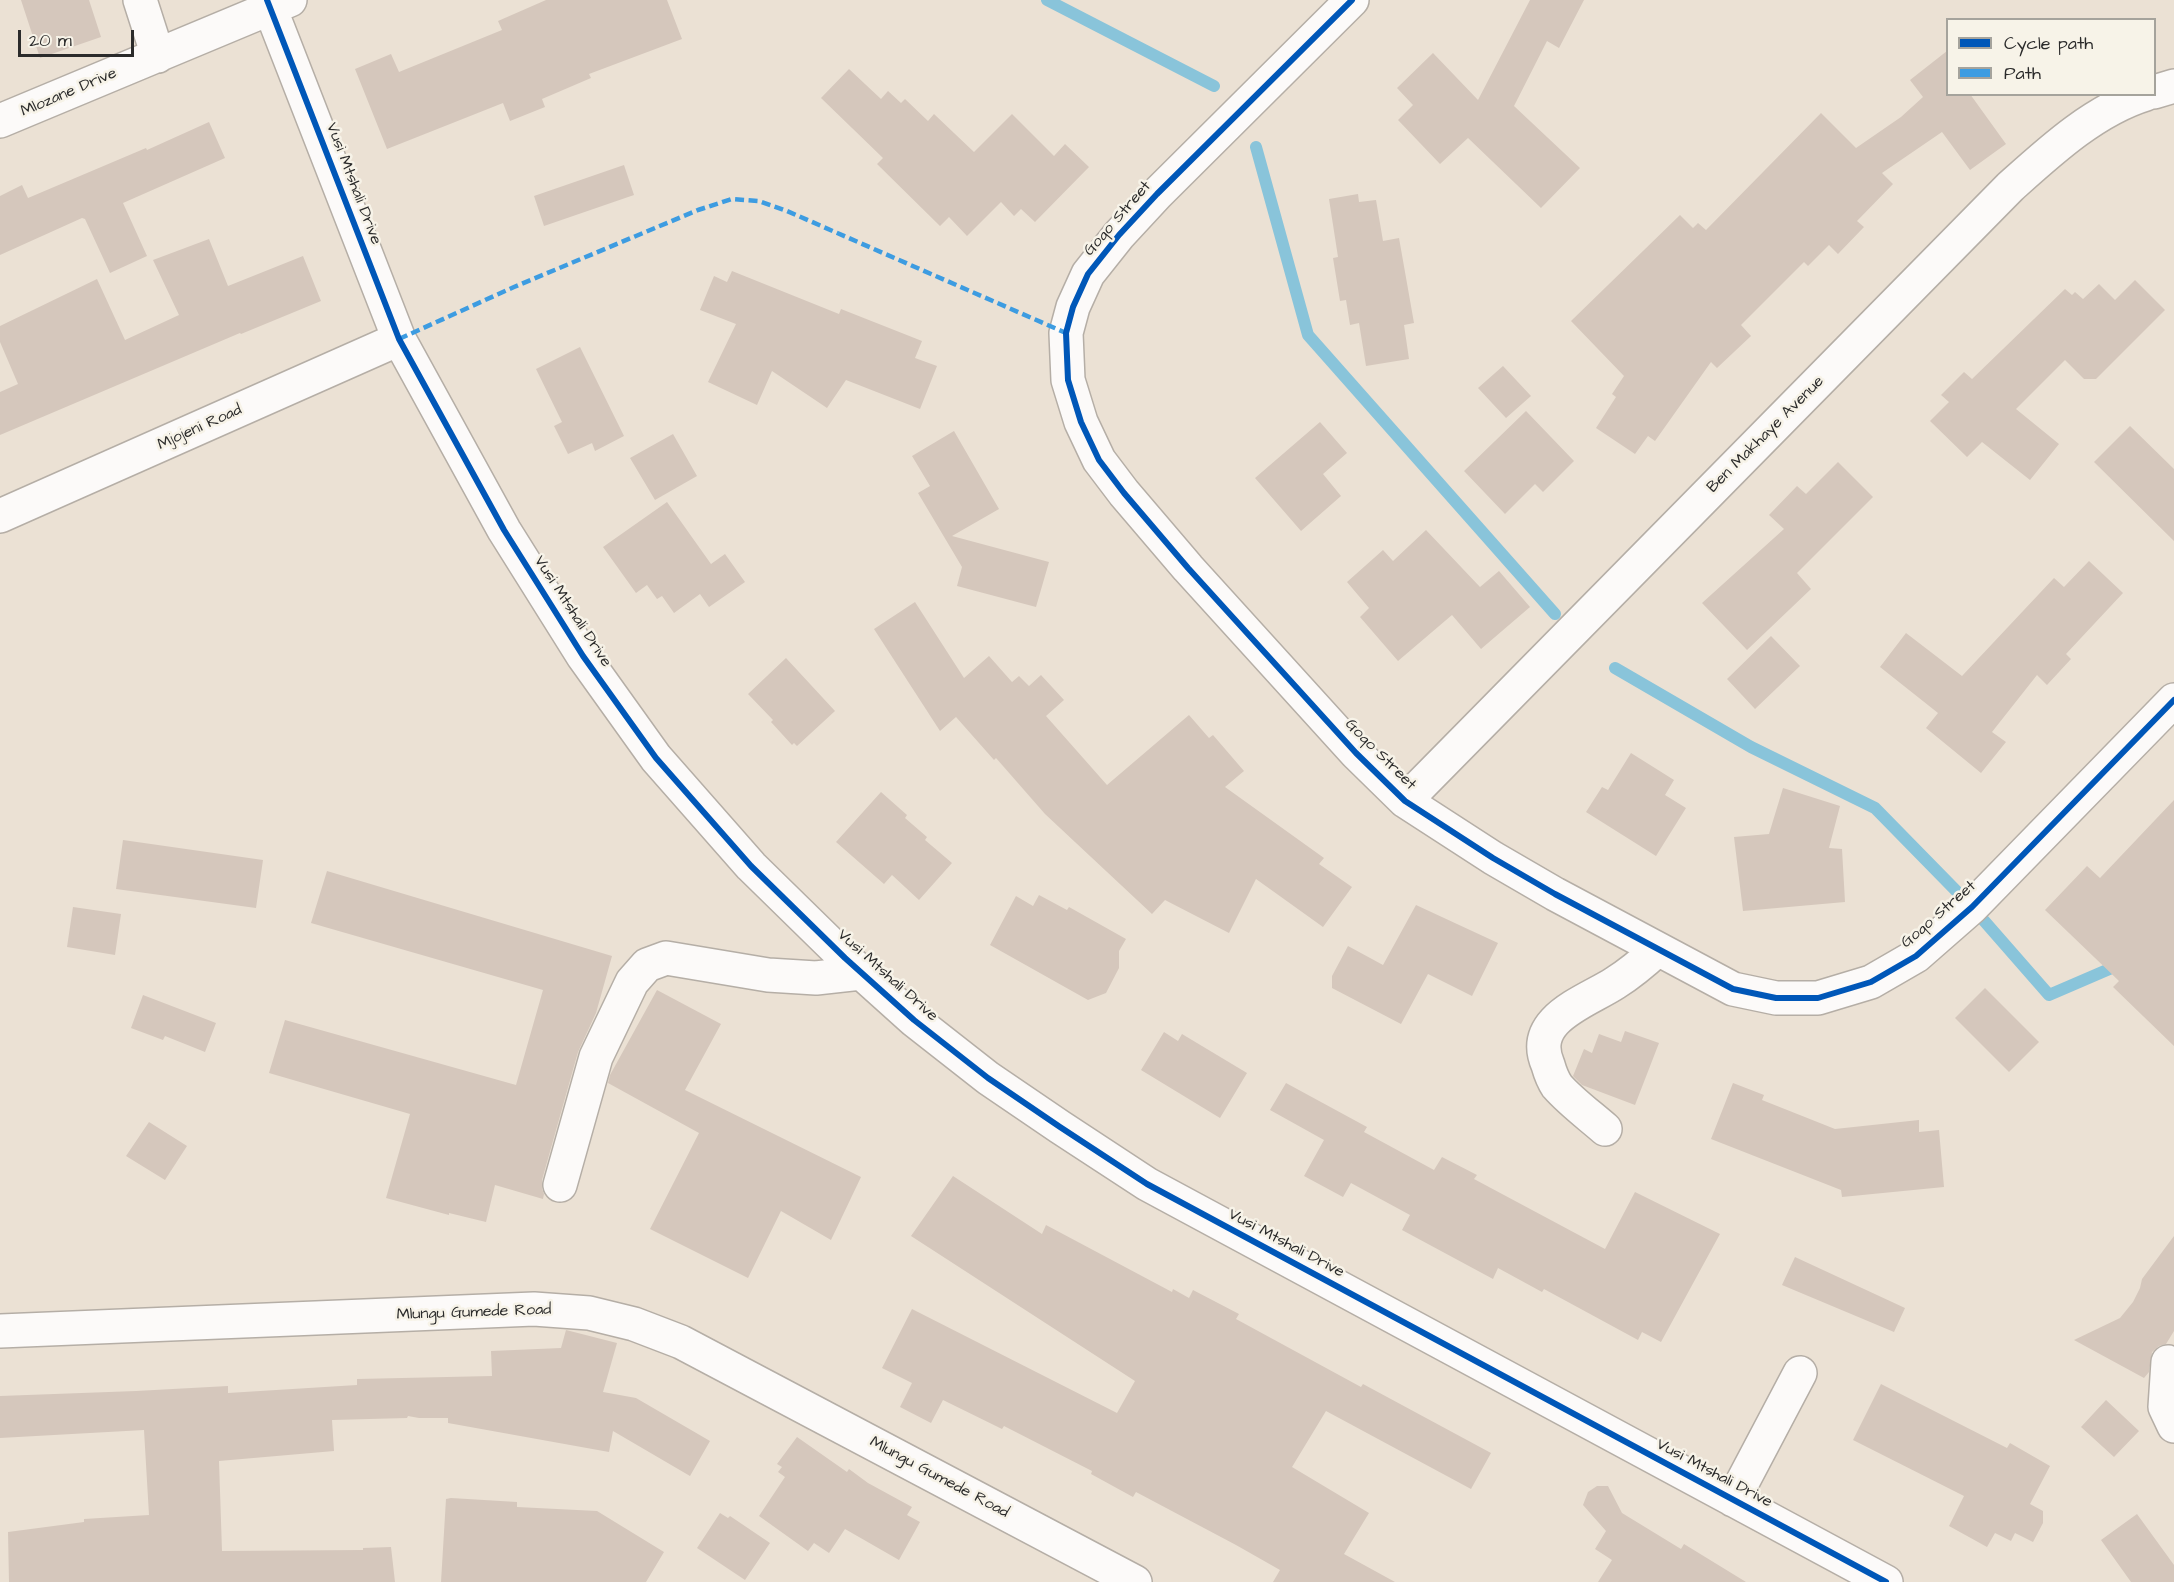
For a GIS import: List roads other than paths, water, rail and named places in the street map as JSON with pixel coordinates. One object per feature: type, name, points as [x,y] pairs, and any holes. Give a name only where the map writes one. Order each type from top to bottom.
[{"type":"street","points":[[140,0],[158,56]]},
{"type":"street","name":"Goqo Street","points":[[1352,0],[1156,194],[1088,274],[1073,306],[1066,333],[1068,380],[1081,422],[1099,460],[1124,493],[1188,568],[1356,753],[1405,801],[1493,858],[1555,894],[1733,988],[1776,998],[1818,998],[1871,982],[1916,956],[1972,907],[2174,700]]},
{"type":"street","name":"Mlozane Drive","points":[[0,121],[158,56],[276,3]]},
{"type":"street","name":"Vusi Mtshali Drive","points":[[276,3],[399,339],[504,530],[583,656],[656,758],[751,866],[861,973],[914,1020],[988,1078],[1147,1184],[1886,1582]]},
{"type":"street","points":[[2156,91],[2174,86]]},
{"type":"street","name":"Ben Makhaye Avenue","points":[[1405,801],[2010,187],[2058,144],[2100,116],[2142,96]]},
{"type":"street","name":"Mjojeni Road","points":[[0,516],[399,339]]},
{"type":"street","points":[[1605,1129],[1555,1083],[1544,1057],[1544,1039],[1550,1026],[1563,1013],[1616,983],[1658,949]]},
{"type":"street","points":[[560,1185],[596,1056],[632,982],[647,965],[666,958],[768,975],[816,978],[861,973]]},
{"type":"street","name":"Mlungu Gumede Road","points":[[0,1331],[534,1309],[589,1313],[634,1324],[681,1342],[1135,1582]]},
{"type":"street","points":[[2168,1362],[2165,1407],[2174,1426]]},
{"type":"street","points":[[1733,1500],[1800,1373]]},
{"type":"waterway","points":[[1047,0],[1214,86]]},
{"type":"waterway","points":[[1256,147],[1308,335],[1555,614]]},
{"type":"waterway","points":[[1615,668],[1751,747],[1875,808],[1972,907],[2049,995],[2121,964]]}]
